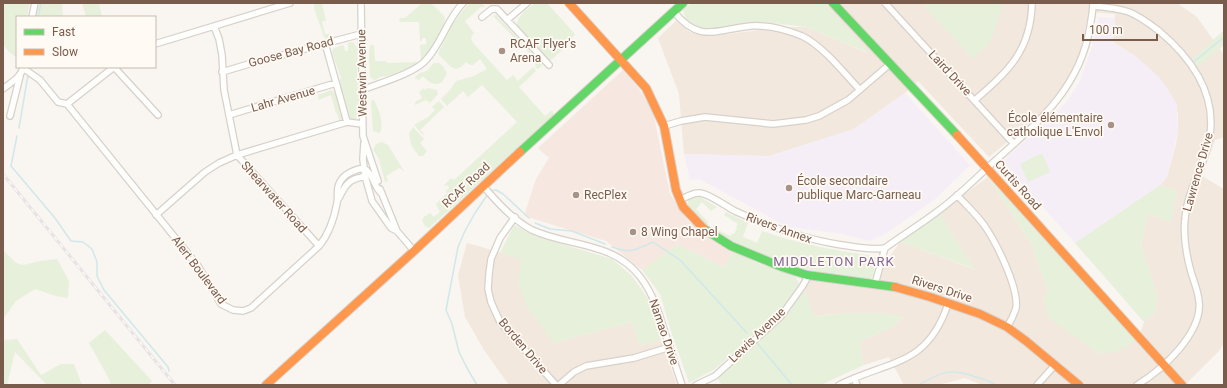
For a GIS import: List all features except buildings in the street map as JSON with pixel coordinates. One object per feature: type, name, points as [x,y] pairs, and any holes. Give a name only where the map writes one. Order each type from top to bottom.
[{"type":"main road","name":"Rivers Drive","points":[[569,3],[646,88],[664,126],[674,183],[680,200],[686,211],[702,228],[721,241],[782,267],[807,275],[875,284],[912,291],[980,314],[1007,328],[1026,341],[1079,385]]},
{"type":"main road","name":"RCAF Road","points":[[266,385],[414,251],[487,190],[620,60],[683,3]]},
{"type":"main road","name":"Curtis Road","points":[[833,3],[987,168],[1182,385]]},
{"type":"street","points":[[32,16],[34,3]]},
{"type":"street","points":[[156,44],[290,3]]},
{"type":"street","name":"Westwin Avenue","points":[[361,3],[362,124],[364,143],[363,159],[369,193],[376,209],[390,228],[397,231]]},
{"type":"street","points":[[362,90],[419,67],[432,53],[450,20],[463,3]]},
{"type":"street","points":[[507,20],[527,3]]},
{"type":"street","name":"Laird Drive","points":[[885,3],[1014,144]]},
{"type":"street","points":[[975,100],[1003,75],[1017,57],[1028,33],[1031,22],[1032,3]]},
{"type":"street","points":[[875,284],[885,248],[939,211],[1039,121],[1055,104],[1075,74],[1082,60],[1087,44],[1093,4]]},
{"type":"street","name":"Lawrence Drive","points":[[1093,4],[1130,12],[1165,36],[1184,55],[1195,70],[1206,91],[1210,110],[1211,125],[1209,140],[1204,160],[1186,209],[1184,229],[1186,251],[1199,300],[1199,314],[1193,331],[1185,343],[1164,364]]},
{"type":"street","points":[[482,17],[494,8],[499,11],[549,65]]},
{"type":"street","points":[[674,12],[681,21],[690,28],[702,33],[759,26],[773,28],[802,37],[826,54],[860,90]]},
{"type":"street","name":"Shearwater Road","points":[[214,26],[222,55],[224,90],[237,155],[319,246]]},
{"type":"street","name":"Goose Bay Road","points":[[222,72],[361,34]]},
{"type":"street","points":[[325,43],[347,122]]},
{"type":"street","points":[[664,126],[681,121],[705,117],[773,124],[806,120],[820,116],[848,100],[890,64]]},
{"type":"street","points":[[10,116],[23,68]]},
{"type":"street","name":"Alert Boulevard","points":[[24,68],[40,80],[58,102],[67,104],[198,266],[222,304],[233,310],[243,311],[251,308],[319,246],[325,239],[331,225],[337,202],[338,187],[342,178],[350,172],[366,172]]},
{"type":"street","points":[[67,104],[113,68]]},
{"type":"street","points":[[115,68],[158,115]]},
{"type":"street","points":[[3,90],[20,76]]},
{"type":"street","name":"Lahr Avenue","points":[[229,115],[336,83]]},
{"type":"street","points":[[156,215],[205,172],[219,163],[237,155],[347,122],[362,124]]},
{"type":"street","name":"Westwin Avenue","points":[[364,143],[370,156],[381,193],[397,231],[414,251]]},
{"type":"street","points":[[373,165],[366,172],[372,176],[376,188],[381,193]]},
{"type":"street","name":"Namao Drive","points":[[487,190],[522,224],[533,230],[606,251],[627,263],[644,282],[651,293],[682,385]]},
{"type":"street","name":"Rivers Annex","points":[[680,200],[696,193],[702,193],[768,226],[796,236],[839,245],[873,249],[885,248]]},
{"type":"street","points":[[957,195],[985,227],[999,250],[1012,282],[1016,297],[1016,307],[1007,328]]},
{"type":"street","name":"Borden Drive","points":[[514,217],[500,238],[492,259],[488,274],[488,289],[491,302],[500,322],[557,385]]},
{"type":"street","name":"Lewis Avenue","points":[[696,385],[714,376],[781,316],[802,287],[807,275]]},
{"type":"street","points":[[839,385],[854,378],[897,363],[915,353],[924,346],[938,326],[948,304]]},
{"type":"street","points":[[557,385],[574,372],[586,366],[634,358],[670,347]]},
{"type":"street","points":[[1137,385],[1164,364]]},
{"type":"street","points":[[1037,385],[1055,365]]},
{"type":"street","points":[[854,378],[857,385]]},
{"type":"shaded area","points":[[824,3],[1177,3],[1197,17],[1224,55],[1224,137],[1215,140],[1202,176],[1224,189],[1224,343],[1219,351],[1185,385],[982,385],[965,378],[938,385],[904,385],[889,357],[864,365],[859,342],[892,327],[904,317],[880,313],[847,313],[813,316],[805,289],[811,279],[870,284],[900,242],[974,269],[939,213],[988,177],[1032,245],[1047,289],[1044,301],[1081,339],[1100,354],[1138,340],[1144,322],[1155,312],[1157,295],[1141,245],[1148,214],[1171,222],[1177,191],[1160,185],[1167,177],[1176,144],[1178,115],[1176,105],[1138,58],[1113,42],[1115,14],[1089,12],[1080,53],[1072,73],[1046,108],[989,157],[918,81],[905,93],[854,129],[769,156],[684,154],[679,94],[658,38],[676,21],[690,32],[712,36],[760,30],[782,30],[793,27],[807,27],[868,53]]},
{"type":"shaded area","name":"École élémentaire catholique L'Envol","points":[[1099,17],[1115,18],[1113,42],[1138,58],[1159,77],[1171,94],[1177,105],[1178,131],[1167,177],[1160,185],[1075,243],[1002,161],[1050,119],[1068,100],[1079,83],[1091,50]]},
{"type":"shaded area","points":[[623,70],[638,87],[653,112],[670,194],[688,221],[733,251],[724,267],[677,244],[642,270],[606,241],[524,216],[536,179],[549,158],[538,148]]},
{"type":"shaded area","points":[[905,93],[970,165],[935,199],[887,233],[870,241],[843,234],[788,227],[699,179],[690,180],[684,154],[769,156],[854,129]]},
{"type":"shaded area","points":[[467,243],[521,258],[554,343],[632,322],[639,346],[661,340],[677,385],[509,385],[484,350],[465,317],[458,275]]},
{"type":"green space","points":[[3,3],[30,3],[27,16],[16,16],[16,57],[9,52],[3,44]]},
{"type":"green space","points":[[39,3],[62,3],[63,16],[36,16]]},
{"type":"green space","points":[[82,3],[99,3],[102,16],[86,16]]},
{"type":"green space","points":[[314,3],[322,4],[326,21],[322,21],[325,34],[332,34],[328,40],[324,37],[314,8]]},
{"type":"green space","points":[[422,3],[431,3],[444,16],[445,22],[429,51],[421,61],[420,45],[426,44],[426,38],[422,38],[422,41],[420,41],[419,22],[400,22],[399,18],[405,18]]},
{"type":"green space","points":[[469,3],[482,3],[485,7],[481,7],[465,21],[474,33],[471,38],[473,43],[507,80],[513,75],[518,81],[533,67],[536,71],[519,87],[545,116],[552,110],[554,115],[429,228],[425,226],[422,220],[430,213],[434,217],[440,212],[436,204],[447,193],[446,191],[449,188],[447,185],[444,185],[451,178],[454,180],[517,122],[482,85],[468,97],[463,91],[447,106],[441,99],[456,81],[474,76],[487,69],[480,59],[473,65],[466,62],[461,67],[456,69],[451,67],[438,54],[451,26]]},
{"type":"green space","points":[[536,3],[547,3],[575,34],[570,43],[550,61],[546,59],[517,27],[520,16],[529,7]]},
{"type":"green space","points":[[691,3],[824,3],[869,53],[807,27],[763,22],[713,29],[701,29],[686,21],[683,10]]},
{"type":"green space","points":[[921,3],[1002,3],[998,21],[990,42],[973,59]]},
{"type":"green space","points":[[496,15],[542,64],[542,66],[538,69],[535,67],[536,65],[530,58],[532,56],[493,16]]},
{"type":"green space","points":[[1224,30],[1224,45],[1198,67],[1192,59]]},
{"type":"green space","points":[[348,43],[354,43],[357,48],[358,114],[357,118],[352,120],[349,117],[343,101],[341,78],[332,52],[334,48],[343,45],[345,51],[348,51]]},
{"type":"green space","points":[[374,45],[375,61],[386,61],[387,63],[418,62],[410,69],[374,80],[370,77],[369,54],[370,46]]},
{"type":"green space","points":[[434,63],[439,63],[443,66],[447,74],[442,82],[434,84],[423,76],[419,80],[416,79],[415,77],[420,73],[427,71]]},
{"type":"green space","points":[[424,88],[425,90],[428,88],[437,90],[438,94],[430,103],[426,100],[415,105],[415,102],[422,98],[419,92]]},
{"type":"green space","points":[[332,90],[336,95],[343,117],[342,121],[339,120],[336,113],[331,95],[318,100],[318,95]]},
{"type":"green space","points":[[372,100],[374,100],[381,119],[381,131],[379,133],[373,131],[371,104]]},
{"type":"green space","points":[[439,101],[444,107],[420,130],[424,134],[423,135],[414,125],[428,117],[435,110],[432,107]]},
{"type":"green space","points":[[413,127],[424,139],[420,143],[427,151],[423,156],[419,156],[411,145],[409,133]]},
{"type":"green space","points":[[382,142],[388,145],[404,171],[399,168],[386,176],[388,181],[385,182],[379,159],[373,150],[376,144]]},
{"type":"green space","points":[[1042,153],[1050,172],[1028,182],[1020,164]]},
{"type":"green space","points":[[988,177],[1138,340],[1120,350],[1100,354],[1047,317],[1044,301],[1047,289],[1032,245]]},
{"type":"green space","points":[[1160,185],[1177,191],[1171,222],[1148,214],[1141,245],[1157,295],[1155,312],[1144,322],[1075,243]]},
{"type":"green space","points":[[698,196],[717,207],[711,211],[702,202],[696,209],[708,222],[708,225],[730,236],[734,234],[738,224],[724,215],[726,212],[748,223],[743,237],[757,243],[762,231],[803,243],[873,256],[876,260],[873,276],[870,279],[805,269],[758,254],[716,234],[697,219],[687,207],[688,200]]},
{"type":"green space","points":[[939,213],[975,269],[900,242]]},
{"type":"green space","points":[[514,225],[535,236],[612,259],[632,276],[651,303],[661,340],[639,346],[632,322],[554,343],[528,309],[518,283],[521,259],[500,253]]},
{"type":"green space","points":[[677,244],[724,267],[733,251],[760,264],[795,276],[799,283],[797,289],[779,312],[715,369],[689,383],[660,294],[642,270]]},
{"type":"green space","points":[[3,250],[16,263],[23,265],[57,259],[69,281],[68,298],[56,296],[35,289],[16,301],[3,319]]},
{"type":"green space","points":[[805,289],[814,316],[847,313],[880,313],[904,317],[892,327],[859,342],[864,365],[822,385],[722,385],[718,379]]},
{"type":"green space","points":[[105,330],[152,381],[148,385],[111,385],[89,343]]},
{"type":"green space","points":[[17,339],[41,375],[61,364],[74,364],[82,385],[47,385],[15,352],[7,385],[3,385],[3,340]]},
{"type":"waterway","points":[[38,16],[41,3]]},
{"type":"waterway","points":[[1195,61],[1224,37]]},
{"type":"waterway","points":[[19,128],[28,75]]},
{"type":"waterway","points":[[17,136],[11,166],[55,218],[71,241],[83,242],[92,249],[97,262],[97,276],[104,290],[168,367],[169,371]]},
{"type":"waterway","points":[[477,385],[459,352],[452,324],[446,310],[458,247],[475,213],[490,191],[496,190],[503,194],[529,218]]},
{"type":"waterway","points":[[535,223],[550,229],[572,231],[605,244]]},
{"type":"waterway","points":[[612,247],[629,251],[653,242],[680,260],[747,333]]},
{"type":"waterway","points":[[757,343],[792,385]]},
{"type":"waterway","points":[[919,385],[947,372],[960,372],[986,380],[996,385]]},
{"type":"railway","points":[[3,174],[175,385]]},
{"type":"traffic: fast","points":[[520,152],[683,3]]},
{"type":"traffic: fast","points":[[833,3],[957,135]]},
{"type":"traffic: fast","points":[[704,229],[731,246],[782,267],[807,275],[895,287]]},
{"type":"traffic: slow","points":[[569,3],[646,88],[664,126],[676,190],[683,207],[704,229]]},
{"type":"traffic: slow","points":[[957,135],[1182,385]]},
{"type":"traffic: slow","points":[[266,385],[414,251],[520,152]]},
{"type":"traffic: slow","points":[[895,287],[980,314],[1007,327],[1079,385]]},
{"type":"place","name":"RCAF Flyer's Arena","points":[[502,51]]},
{"type":"place","name":"École élémentaire catholique L'Envol","points":[[1111,125]]},
{"type":"place","name":"École secondaire publique Marc-Garneau","points":[[789,188]]},
{"type":"place","name":"RecPlex","points":[[576,195]]},
{"type":"place","name":"8 Wing Chapel","points":[[633,232]]},
{"type":"district","name":"MIDDLETON PARK","points":[[834,261]]}]
